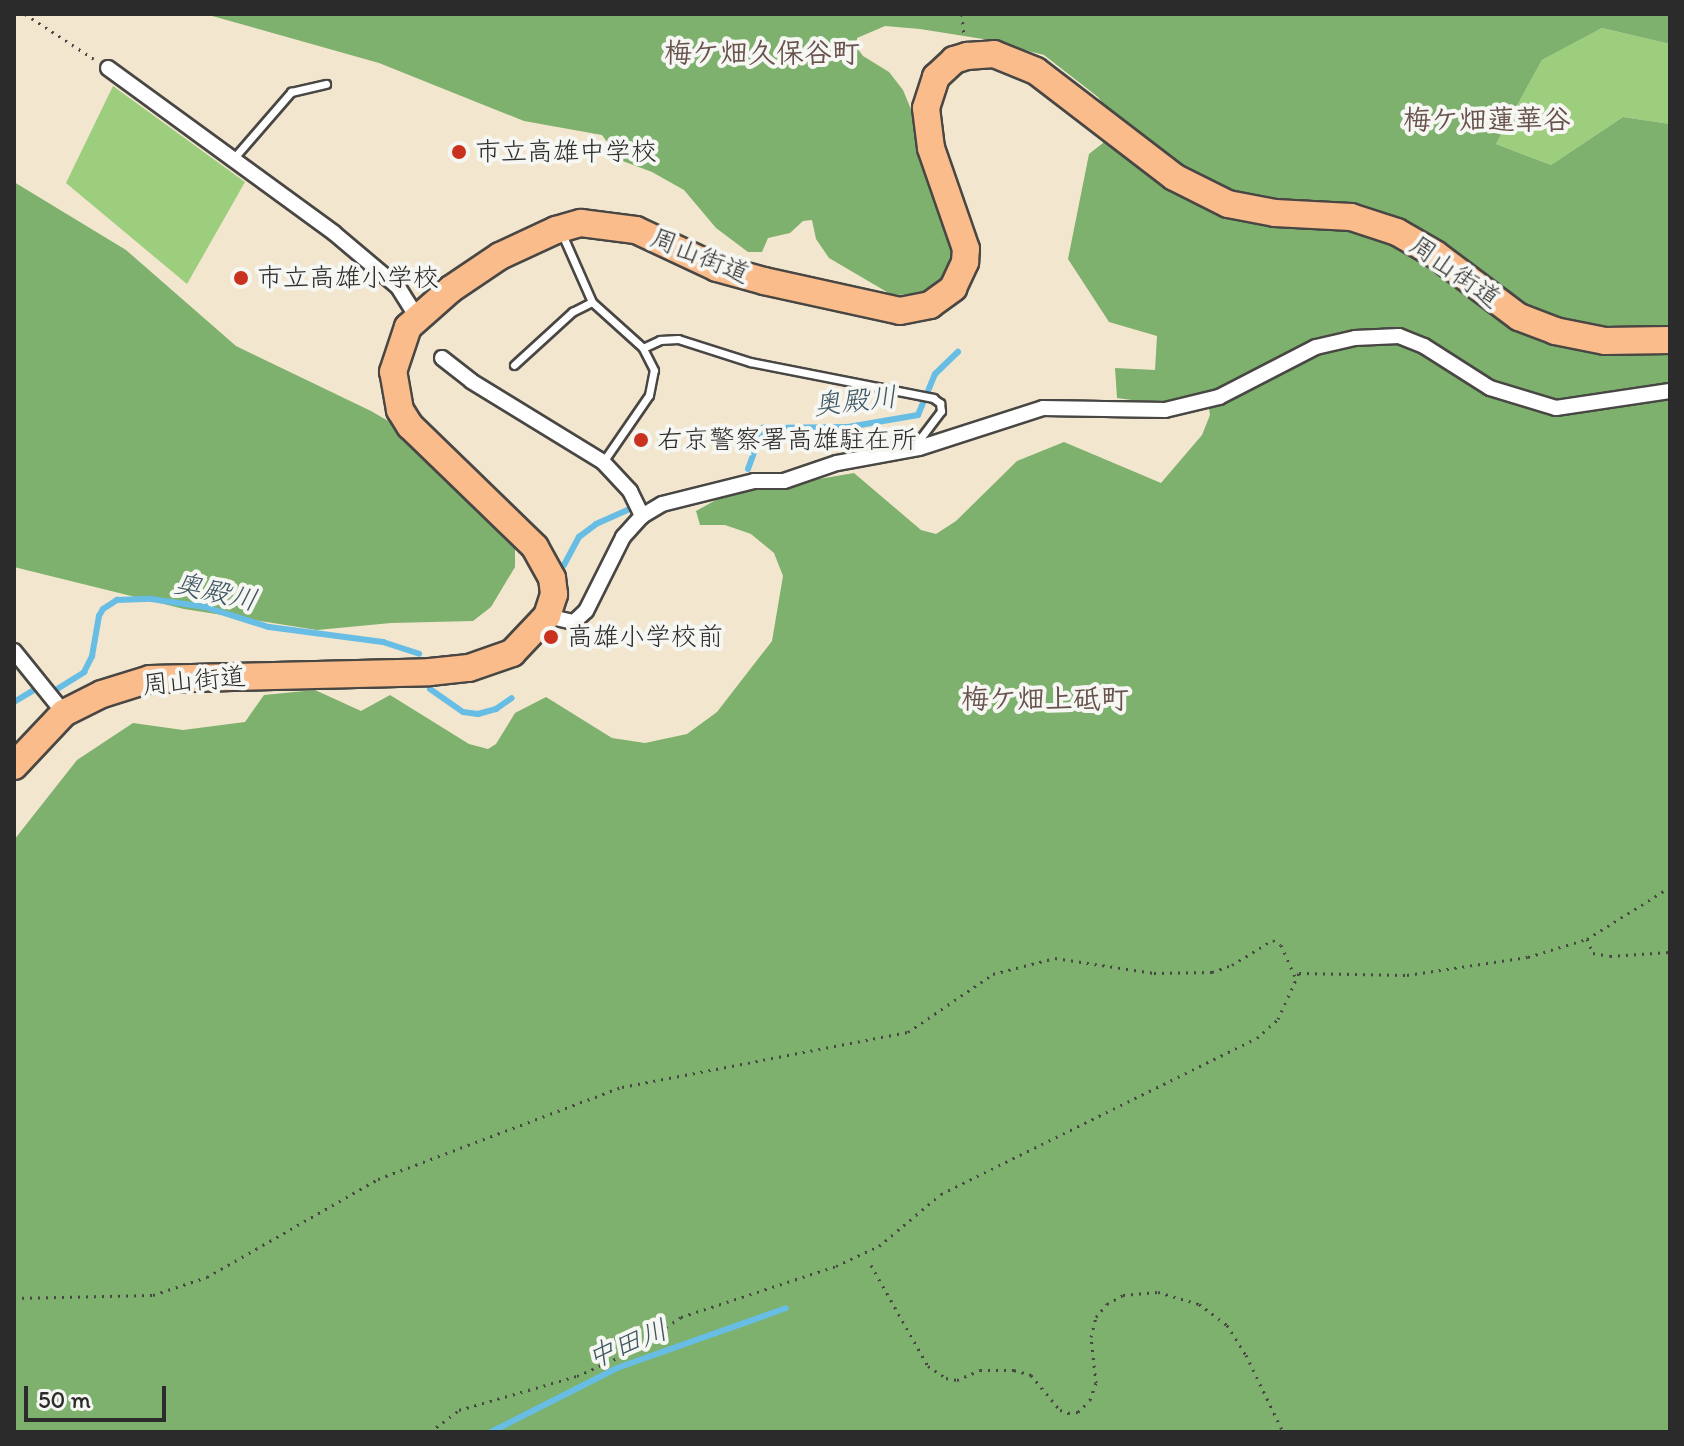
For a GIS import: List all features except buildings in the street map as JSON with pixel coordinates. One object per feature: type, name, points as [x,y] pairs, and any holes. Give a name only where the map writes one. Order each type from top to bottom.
[{"type":"highway","name":"周山街道","points":[[14,766],[64,713],[102,694],[150,679],[469,668],[512,653],[547,616],[554,594],[552,578],[535,547],[410,426],[400,410],[393,372],[398,350],[416,316],[500,256],[559,228],[581,223],[617,225],[739,275],[900,311],[930,305],[953,288],[965,262],[966,249],[926,126],[930,91],[936,77],[954,60],[980,53],[994,54],[1054,83],[1174,177],[1228,204],[1275,213],[1351,217],[1397,232],[1435,254],[1519,317],[1555,331],[1605,341],[1670,340]]},
{"type":"street","points":[[108,68],[334,233],[398,287],[416,316]]},
{"type":"street","points":[[547,616],[574,622],[586,611],[596,596],[612,556],[642,516],[662,504],[754,481],[784,481],[837,463],[906,452],[1043,408],[1165,410],[1219,397],[1316,347],[1377,336],[1399,336],[1424,346],[1490,388],[1556,408],[1602,404],[1670,391]]},
{"type":"street","points":[[442,358],[471,381],[603,462],[630,491],[642,516]]},
{"type":"street","points":[[14,651],[64,713]]},
{"type":"lane","points":[[233,159],[291,92],[326,84]]},
{"type":"lane","points":[[559,228],[592,302],[643,348],[654,370],[649,395],[603,462]]},
{"type":"lane","points":[[514,365],[572,312],[592,302]]},
{"type":"lane","points":[[643,348],[660,340],[678,339],[750,362],[933,398],[940,403],[939,418],[906,452]]},
{"type":"path","points":[[25,14],[108,68]]},
{"type":"path","points":[[430,1432],[459,1410],[577,1376],[626,1354],[696,1311],[836,1266],[879,1246],[941,1194],[1257,1038],[1278,1019],[1295,976],[1305,971],[1407,975],[1528,957],[1587,939],[1670,887]]},
{"type":"path","points":[[1587,939],[1593,953],[1610,956],[1670,952]]},
{"type":"path","points":[[14,1298],[153,1295],[207,1277],[378,1179],[622,1087],[908,1032],[993,974],[1055,958],[1154,973],[1212,972],[1232,965],[1273,940],[1281,945],[1295,976]]},
{"type":"path","points":[[871,1265],[928,1366],[946,1378],[957,1380],[980,1370],[1014,1370],[1031,1375],[1060,1410],[1068,1413],[1078,1412],[1093,1391],[1096,1364],[1091,1337],[1096,1317],[1107,1304],[1123,1295],[1158,1292],[1199,1304],[1227,1325],[1246,1355],[1283,1432]]},
{"type":"green space","points":[[205,14],[1670,14],[1670,44],[1602,28],[1542,60],[1496,144],[1551,165],[1623,117],[1670,124],[1670,1432],[14,1432],[14,840],[77,760],[133,723],[183,730],[245,722],[264,695],[315,690],[361,711],[390,695],[469,744],[488,749],[496,744],[515,713],[546,697],[612,738],[645,743],[687,734],[717,712],[772,641],[783,576],[774,553],[751,534],[725,525],[700,525],[696,511],[725,495],[854,473],[921,530],[936,534],[956,521],[1017,461],[1064,442],[1161,483],[1202,435],[1210,415],[1207,396],[1168,405],[1117,398],[1115,368],[1155,370],[1157,336],[1109,322],[1068,259],[1089,154],[1103,143],[1112,117],[1098,97],[1044,55],[983,39],[920,29],[885,26],[857,38],[857,48],[863,56],[889,72],[903,90],[915,119],[915,136],[928,163],[953,196],[953,279],[929,294],[892,295],[829,258],[816,239],[812,220],[803,221],[790,233],[768,238],[762,252],[748,252],[716,228],[684,190],[652,172],[620,160],[602,135],[524,121],[379,63]]},
{"type":"green space","points":[[1602,28],[1670,44],[1670,124],[1623,117],[1551,165],[1496,144],[1542,60]]},
{"type":"green space","points":[[113,86],[245,182],[187,284],[66,183]]},
{"type":"green space","points":[[14,182],[126,250],[236,346],[402,429],[515,544],[515,567],[491,607],[473,621],[391,623],[317,630],[184,609],[14,567]]},
{"type":"waterway","name":"奥殿川","points":[[748,469],[763,428],[848,427],[918,415],[935,374],[958,352]]},
{"type":"waterway","name":"奥殿川","points":[[564,565],[579,537],[596,524],[628,510]]},
{"type":"waterway","name":"奥殿川","points":[[54,691],[84,672],[92,656],[99,616],[103,609],[117,600],[151,599],[205,607],[269,627],[383,642],[419,654]]},
{"type":"waterway","name":"奥殿川","points":[[430,689],[463,712],[478,714],[496,709],[512,698]]},
{"type":"waterway","name":"奥殿川","points":[[14,702],[32,691]]},
{"type":"waterway","name":"中田川","points":[[491,1432],[617,1368],[786,1308]]},
{"type":"place","name":"市立高雄中学校","points":[[459,152]]},
{"type":"place","name":"市立高雄小学校","points":[[241,278]]},
{"type":"place","name":"右京警察署高雄駐在所","points":[[641,440]]},
{"type":"place","name":"高雄小学校前","points":[[551,637]]},
{"type":"district","name":"梅ケ畑久保谷町","points":[[762,52]]},
{"type":"district","name":"梅ケ畑蓮華谷","points":[[1487,119]]},
{"type":"district","name":"梅ケ畑上砥町","points":[[1045,698]]}]
